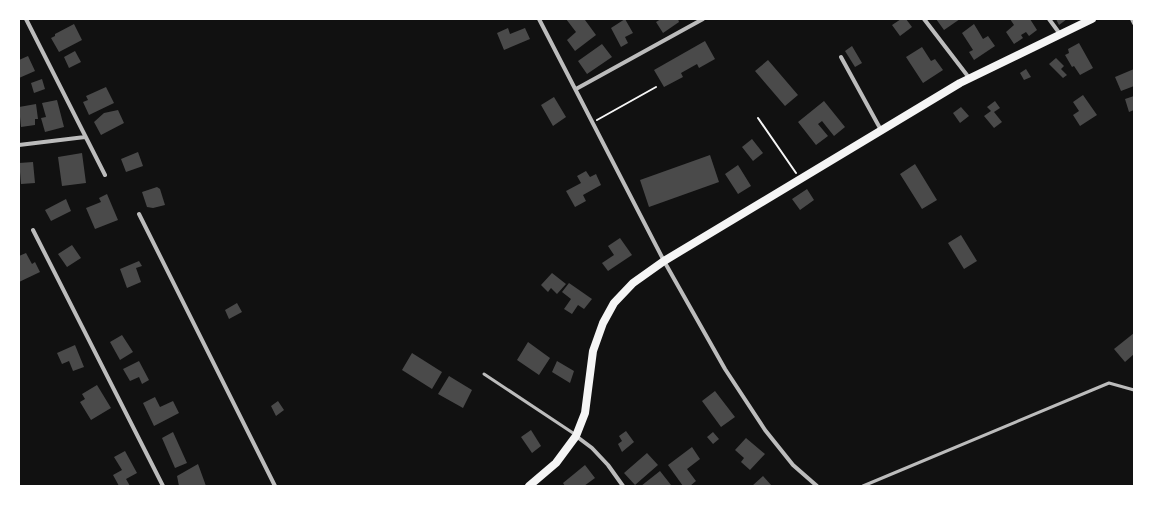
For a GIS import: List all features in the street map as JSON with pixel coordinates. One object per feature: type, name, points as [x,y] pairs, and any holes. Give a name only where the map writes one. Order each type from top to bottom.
[{"type":"main road","points":[[529,486],[556,463],[576,436],[585,413],[593,351],[603,324],[614,303],[633,283],[664,261],[960,83],[1092,19]]},
{"type":"street","points":[[26,19],[105,175]]},
{"type":"street","points":[[540,19],[664,261],[725,369],[765,430],[793,465],[817,486]]},
{"type":"street","points":[[576,90],[703,19]]},
{"type":"street","points":[[924,19],[970,78]]},
{"type":"street","points":[[1049,19],[1060,34]]},
{"type":"street","points":[[1132,19],[1134,23]]},
{"type":"street","points":[[841,57],[881,131]]},
{"type":"street","points":[[19,146],[85,137]]},
{"type":"street","points":[[139,214],[275,486]]},
{"type":"street","points":[[33,230],[163,486]]},
{"type":"street","points":[[576,436],[592,448],[608,465],[622,486]]},
{"type":"lane","points":[[484,374],[576,436]]},
{"type":"lane","points":[[863,486],[1110,383],[1134,390]]},
{"type":"path","points":[[593,122],[656,87]]},
{"type":"path","points":[[758,118],[801,179]]},
{"type":"building","points":[[566,19],[587,19],[585,20],[596,35],[575,51],[567,40],[576,32]]},
{"type":"building","points":[[625,19],[633,33],[625,37],[628,43],[621,47],[611,28]]},
{"type":"building","points":[[661,19],[678,19],[679,22],[663,33],[656,22]]},
{"type":"building","points":[[901,19],[906,19],[912,27],[900,36],[892,25]]},
{"type":"building","points":[[936,19],[960,19],[944,30]]},
{"type":"building","points":[[1010,19],[1030,19],[1037,30],[1029,36],[1026,32],[1021,35],[1023,38],[1014,44],[1006,32],[1014,25]]},
{"type":"building","points":[[1056,19],[1067,19],[1059,25]]},
{"type":"building","points":[[74,24],[82,40],[59,52],[51,38],[55,36],[55,34]]},
{"type":"building","points":[[974,24],[983,39],[988,36],[995,46],[974,60],[969,52],[973,50],[962,33]]},
{"type":"building","points":[[508,28],[510,34],[525,28],[530,39],[504,50],[497,33]]},
{"type":"building","points":[[705,41],[715,59],[699,68],[697,64],[681,73],[683,77],[664,87],[654,70]]},
{"type":"building","points":[[1079,43],[1093,68],[1080,75],[1074,66],[1072,67],[1065,55],[1069,53],[1068,49]]},
{"type":"building","points":[[602,44],[612,57],[587,74],[578,61]]},
{"type":"building","points":[[852,46],[862,63],[855,67],[845,51]]},
{"type":"building","points":[[922,47],[931,61],[935,59],[943,70],[923,83],[906,57]]},
{"type":"building","points":[[75,51],[81,62],[69,68],[64,57]]},
{"type":"building","points":[[28,56],[35,71],[19,78],[19,60]]},
{"type":"building","points":[[1056,58],[1064,66],[1061,69],[1067,75],[1063,78],[1049,64]]},
{"type":"building","points":[[768,60],[798,95],[785,106],[755,71]]},
{"type":"building","points":[[1026,69],[1031,77],[1024,80],[1020,73]]},
{"type":"building","points":[[1134,69],[1134,86],[1121,91],[1115,77]]},
{"type":"building","points":[[42,79],[45,89],[34,93],[31,83]]},
{"type":"building","points":[[106,87],[114,103],[89,115],[83,102],[88,100],[86,96]]},
{"type":"building","points":[[1083,95],[1097,115],[1080,126],[1073,115],[1079,111],[1073,102]]},
{"type":"building","points":[[1134,96],[1134,110],[1129,112],[1125,99]]},
{"type":"building","points":[[554,97],[566,117],[553,126],[541,105]]},
{"type":"building","points":[[57,100],[64,127],[45,132],[41,118],[46,117],[42,103]]},
{"type":"building","points":[[824,101],[845,127],[834,136],[822,121],[818,124],[828,136],[816,145],[798,122]]},
{"type":"building","points":[[995,101],[1000,108],[994,112],[1002,122],[994,128],[984,116],[991,111],[987,107]]},
{"type":"building","points":[[36,104],[38,119],[35,119],[35,125],[21,127],[19,107]]},
{"type":"building","points":[[961,107],[969,116],[960,123],[953,113]]},
{"type":"building","points":[[118,110],[124,123],[101,135],[94,122],[104,113]]},
{"type":"building","points":[[752,139],[763,153],[753,161],[742,147]]},
{"type":"building","points":[[138,152],[143,166],[126,172],[121,159]]},
{"type":"building","points":[[82,153],[86,183],[62,186],[58,157]]},
{"type":"building","points":[[710,155],[719,182],[649,207],[640,180]]},
{"type":"building","points":[[33,162],[35,183],[21,184],[19,163]]},
{"type":"building","points":[[915,164],[937,200],[922,209],[900,174]]},
{"type":"building","points":[[738,165],[751,186],[738,194],[725,174]]},
{"type":"building","points":[[586,171],[590,177],[596,174],[601,185],[583,195],[586,201],[575,207],[566,191],[581,183],[577,176]]},
{"type":"building","points":[[157,187],[160,189],[165,205],[153,208],[147,207],[142,192]]},
{"type":"building","points":[[807,189],[814,200],[800,210],[792,199]]},
{"type":"building","points":[[107,194],[118,220],[95,229],[86,208],[101,202],[99,198]]},
{"type":"building","points":[[66,199],[71,211],[51,221],[45,210]]},
{"type":"building","points":[[961,235],[977,261],[964,269],[948,243]]},
{"type":"building","points":[[620,238],[632,255],[608,271],[602,263],[614,255],[608,246]]},
{"type":"building","points":[[72,245],[81,258],[67,267],[58,254]]},
{"type":"building","points":[[26,253],[32,264],[35,262],[40,272],[19,282],[19,256]]},
{"type":"building","points":[[139,261],[142,266],[136,268],[141,282],[127,288],[120,269]]},
{"type":"building","points":[[552,273],[566,284],[557,294],[551,288],[548,292],[541,285]]},
{"type":"building","points":[[569,283],[592,299],[584,309],[578,305],[572,314],[564,309],[571,299],[562,292]]},
{"type":"building","points":[[237,303],[242,312],[229,319],[225,310]]},
{"type":"building","points":[[1134,333],[1134,354],[1125,362],[1114,349]]},
{"type":"building","points":[[122,335],[133,352],[120,360],[110,342]]},
{"type":"building","points":[[528,342],[550,358],[539,375],[517,360]]},
{"type":"building","points":[[75,345],[84,367],[73,371],[69,361],[62,364],[57,353]]},
{"type":"building","points":[[412,353],[442,372],[432,389],[402,370]]},
{"type":"building","points":[[139,361],[149,380],[142,384],[139,377],[130,381],[123,369]]},
{"type":"building","points":[[557,361],[574,371],[570,383],[552,372]]},
{"type":"building","points":[[449,376],[472,390],[463,408],[438,394]]},
{"type":"building","points":[[97,385],[111,408],[91,420],[80,402],[85,399],[82,394]]},
{"type":"building","points":[[715,391],[735,417],[721,427],[702,401]]},
{"type":"building","points":[[155,397],[160,407],[173,401],[179,413],[154,426],[143,403]]},
{"type":"building","points":[[278,401],[284,410],[276,416],[271,406]]},
{"type":"building","points":[[531,430],[541,446],[532,453],[521,437]]},
{"type":"building","points":[[626,431],[634,442],[622,452],[618,444],[622,441],[619,436]]},
{"type":"building","points":[[173,432],[187,463],[175,468],[162,438]]},
{"type":"building","points":[[713,432],[719,439],[713,444],[707,437]]},
{"type":"building","points":[[746,438],[765,454],[750,470],[741,462],[744,458],[735,450]]},
{"type":"building","points":[[692,447],[700,459],[687,469],[696,481],[690,486],[683,486],[668,465]]},
{"type":"building","points":[[125,451],[137,473],[126,479],[130,486],[119,486],[113,475],[122,470],[114,457]]},
{"type":"building","points":[[647,453],[658,465],[635,485],[624,473]]},
{"type":"building","points":[[198,464],[206,486],[179,486],[177,476]]},
{"type":"building","points":[[585,465],[595,478],[584,486],[565,486],[563,483]]},
{"type":"building","points":[[660,471],[671,485],[641,486]]},
{"type":"building","points":[[763,476],[772,486],[752,486]]}]
